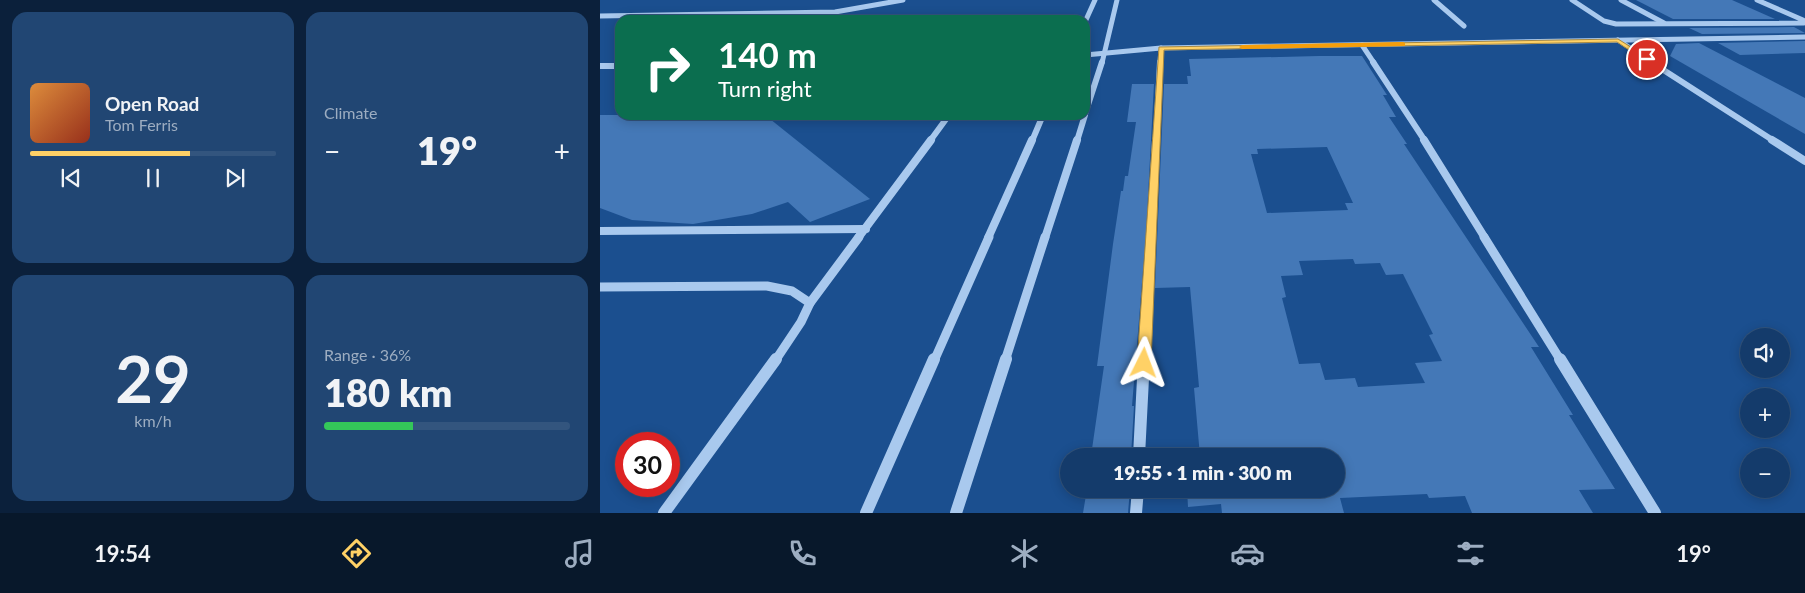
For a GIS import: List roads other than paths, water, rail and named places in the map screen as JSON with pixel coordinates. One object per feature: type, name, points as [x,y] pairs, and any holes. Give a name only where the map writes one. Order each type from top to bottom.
[{"type":"street","points":[[659,15],[835,12],[903,0]]},
{"type":"street","points":[[1088,15],[1095,0]]},
{"type":"street","points":[[1090,100],[1105,53],[1117,0]]},
{"type":"street","points":[[1434,0],[1464,26]]},
{"type":"street","points":[[1572,0],[1604,20],[1616,24],[1804,23],[1803,20],[1797,17],[1757,0]]},
{"type":"street","points":[[1621,0],[1666,24]]},
{"type":"street","points":[[600,16],[615,16]]},
{"type":"street","points":[[1090,54],[1161,48],[1805,37]]},
{"type":"street","points":[[1618,40],[1805,161]]},
{"type":"street","points":[[1362,45],[1400,101],[1655,513]]},
{"type":"street","points":[[1140,448],[1161,48]]},
{"type":"street","points":[[600,66],[615,66]]},
{"type":"street","points":[[664,513],[758,386],[801,322],[810,303],[945,120]]},
{"type":"street","points":[[866,513],[1041,120]]},
{"type":"street","points":[[956,513],[1083,120]]},
{"type":"street","points":[[600,231],[866,229]]},
{"type":"street","points":[[600,287],[767,286],[792,292],[810,303]]},
{"type":"street","points":[[1136,513],[1137,498]]}]
